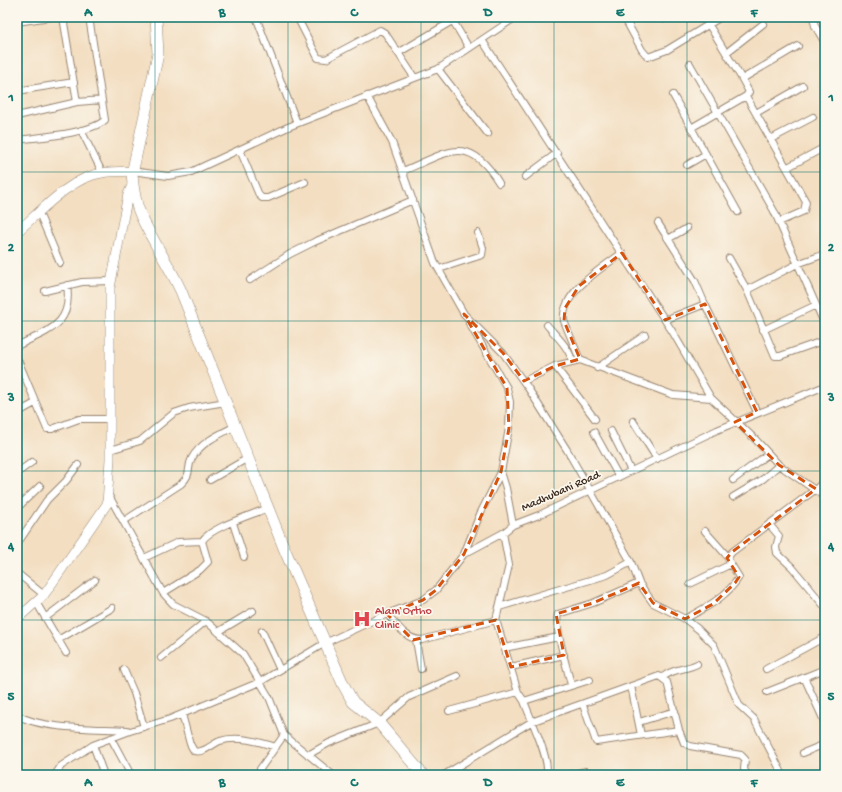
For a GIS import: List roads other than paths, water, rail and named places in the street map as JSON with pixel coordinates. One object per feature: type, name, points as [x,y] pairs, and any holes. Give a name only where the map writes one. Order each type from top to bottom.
[{"type":"highway","points":[[156,17],[158,54],[132,171],[134,192],[141,216],[170,267],[236,426],[268,508],[343,684],[353,702],[379,723],[423,775]]},
{"type":"street","points":[[17,22],[50,17]]},
{"type":"street","points":[[63,17],[77,102]]},
{"type":"street","points":[[17,140],[81,130],[98,126],[105,120],[89,17]]},
{"type":"street","points":[[256,17],[297,123]]},
{"type":"street","points":[[297,17],[314,54],[323,60],[380,30],[385,33],[414,77]]},
{"type":"street","points":[[398,53],[459,17]]},
{"type":"street","points":[[17,232],[63,192],[88,176],[102,172],[132,171],[168,176],[191,172],[297,123],[438,69],[516,17]]},
{"type":"street","points":[[624,17],[642,50],[648,57],[667,50],[707,24],[721,17]]},
{"type":"street","points":[[691,128],[746,96],[749,92],[704,17]]},
{"type":"street","points":[[813,17],[815,26],[825,43]]},
{"type":"street","points":[[452,21],[470,48]]},
{"type":"street","points":[[726,53],[763,24]]},
{"type":"street","points":[[482,40],[665,320],[711,398],[756,440],[779,465],[816,489],[825,498]]},
{"type":"street","points":[[742,79],[798,46]]},
{"type":"street","points":[[690,64],[779,222],[825,325]]},
{"type":"street","points":[[438,69],[488,134]]},
{"type":"street","points":[[17,91],[74,82]]},
{"type":"street","points":[[756,113],[803,86]]},
{"type":"street","points":[[673,95],[738,212]]},
{"type":"street","points":[[367,96],[392,142],[439,270],[506,388],[510,402],[509,428],[501,472],[480,514],[464,554]]},
{"type":"street","points":[[746,96],[788,167],[806,202],[806,207],[799,214],[779,222]]},
{"type":"street","points":[[17,116],[77,102],[102,100]]},
{"type":"street","points":[[771,139],[813,117]]},
{"type":"street","points":[[81,130],[102,172]]},
{"type":"street","points":[[788,167],[825,147]]},
{"type":"street","points":[[240,150],[259,195],[262,198],[268,198],[305,182]]},
{"type":"street","points":[[403,171],[453,151],[462,150],[471,153],[489,167],[499,183]]},
{"type":"street","points":[[525,177],[557,153]]},
{"type":"street","points":[[687,164],[706,154]]},
{"type":"street","points":[[17,619],[44,595],[106,504],[110,450],[110,288],[128,194],[133,183]]},
{"type":"street","points":[[250,280],[290,254],[314,242],[413,200]]},
{"type":"street","points":[[39,213],[60,263]]},
{"type":"street","points":[[658,223],[695,281],[757,412]]},
{"type":"street","points":[[668,239],[688,228]]},
{"type":"street","points":[[439,270],[482,255],[483,248],[478,233]]},
{"type":"street","points":[[580,360],[564,321],[563,315],[565,308],[578,286],[622,253]]},
{"type":"street","points":[[747,290],[798,264],[825,254]]},
{"type":"street","points":[[729,258],[747,290],[773,354],[778,356],[825,340]]},
{"type":"street","points":[[45,291],[67,284],[111,281]]},
{"type":"street","points":[[17,346],[56,326],[63,318],[69,297],[67,284]]},
{"type":"street","points":[[665,320],[705,304]]},
{"type":"street","points":[[763,330],[817,307],[825,307]]},
{"type":"street","points":[[464,314],[503,353],[524,381],[567,450],[589,491],[631,562],[639,583],[653,603],[685,619],[698,629],[714,645],[739,704],[754,719],[783,775]]},
{"type":"street","points":[[547,325],[565,346],[572,361]]},
{"type":"street","points":[[597,368],[645,335]]},
{"type":"street","points":[[17,358],[35,403],[48,430],[79,419],[110,419]]},
{"type":"street","points":[[524,381],[555,366],[580,360],[597,368],[673,395],[711,398]]},
{"type":"street","points":[[555,366],[595,419]]},
{"type":"street","name":"Madhubani Road","points":[[55,775],[61,766],[93,745],[182,714],[260,682],[325,643],[387,614],[423,600],[436,590],[464,554],[503,533],[513,525],[540,514],[757,412],[825,386]]},
{"type":"street","points":[[110,450],[140,441],[174,413],[189,408],[226,402]]},
{"type":"street","points":[[17,413],[35,403]]},
{"type":"street","points":[[633,421],[657,459]]},
{"type":"street","points":[[124,521],[188,478],[191,459],[196,453],[208,441],[236,426]]},
{"type":"street","points":[[611,431],[631,471]]},
{"type":"street","points":[[594,432],[619,477]]},
{"type":"street","points":[[732,480],[768,454]]},
{"type":"street","points":[[210,480],[248,458]]},
{"type":"street","points":[[17,473],[32,462]]},
{"type":"street","points":[[17,544],[47,500],[66,481],[78,465]]},
{"type":"street","points":[[733,497],[763,479],[779,465]]},
{"type":"street","points":[[501,472],[506,488],[513,525]]},
{"type":"street","points":[[728,557],[816,489],[825,480]]},
{"type":"street","points":[[17,508],[40,486]]},
{"type":"street","points":[[107,493],[163,593],[173,604],[206,621],[243,654],[269,697],[284,735],[333,775]]},
{"type":"street","points":[[163,593],[200,570],[208,562],[202,542],[204,538],[213,531],[268,508]]},
{"type":"street","points":[[233,523],[244,557]]},
{"type":"street","points":[[769,524],[779,536],[776,547],[777,553],[792,567],[825,607]]},
{"type":"street","points":[[685,619],[713,604],[736,583],[739,577],[728,557],[705,531]]},
{"type":"street","points":[[503,533],[509,565],[496,620],[518,692],[524,701],[546,760],[546,775]]},
{"type":"street","points":[[144,558],[178,542],[202,542]]},
{"type":"street","points":[[499,607],[607,575],[631,562]]},
{"type":"street","points":[[690,584],[731,564]]},
{"type":"street","points":[[17,573],[44,595]]},
{"type":"street","points":[[45,618],[95,580]]},
{"type":"street","points":[[571,686],[559,637],[557,618],[560,613],[593,603],[639,583]]},
{"type":"street","points":[[818,598],[825,594]]},
{"type":"street","points":[[36,602],[66,653]]},
{"type":"street","points":[[58,640],[112,608]]},
{"type":"street","points":[[218,632],[253,611]]},
{"type":"street","points":[[387,614],[407,636],[416,640],[496,620]]},
{"type":"street","points":[[161,658],[206,621]]},
{"type":"street","points":[[262,631],[280,670]]},
{"type":"street","points":[[504,648],[559,637]]},
{"type":"street","points":[[766,669],[825,637]]},
{"type":"street","points":[[416,640],[422,669]]},
{"type":"street","points":[[511,668],[564,655]]},
{"type":"street","points":[[444,775],[531,722],[583,705],[660,676],[663,677],[672,671],[689,668],[697,664]]},
{"type":"street","points":[[767,692],[825,669]]},
{"type":"street","points":[[124,670],[134,693],[144,727]]},
{"type":"street","points":[[308,755],[329,742],[379,723],[409,697],[457,676]]},
{"type":"street","points":[[663,677],[667,682],[679,730],[684,742],[690,746],[744,756],[747,775]]},
{"type":"street","points":[[804,677],[825,723]]},
{"type":"street","points":[[524,701],[590,680]]},
{"type":"street","points":[[631,686],[641,736]]},
{"type":"street","points":[[450,711],[518,692]]},
{"type":"street","points":[[583,705],[596,742],[679,730]]},
{"type":"street","points":[[639,722],[675,711]]},
{"type":"street","points":[[182,714],[190,744],[194,751],[202,750],[221,741],[250,740],[276,747]]},
{"type":"street","points":[[17,715],[26,720],[44,724],[130,731]]},
{"type":"street","points":[[260,775],[260,769],[284,735]]},
{"type":"street","points":[[111,738],[131,775]]},
{"type":"street","points":[[803,753],[825,744]]},
{"type":"street","points":[[93,745],[104,775]]},
{"type":"street","points":[[570,775],[586,771]]},
{"type":"place","name":"Alam Ortho Clinic","points":[[362,619]]}]
